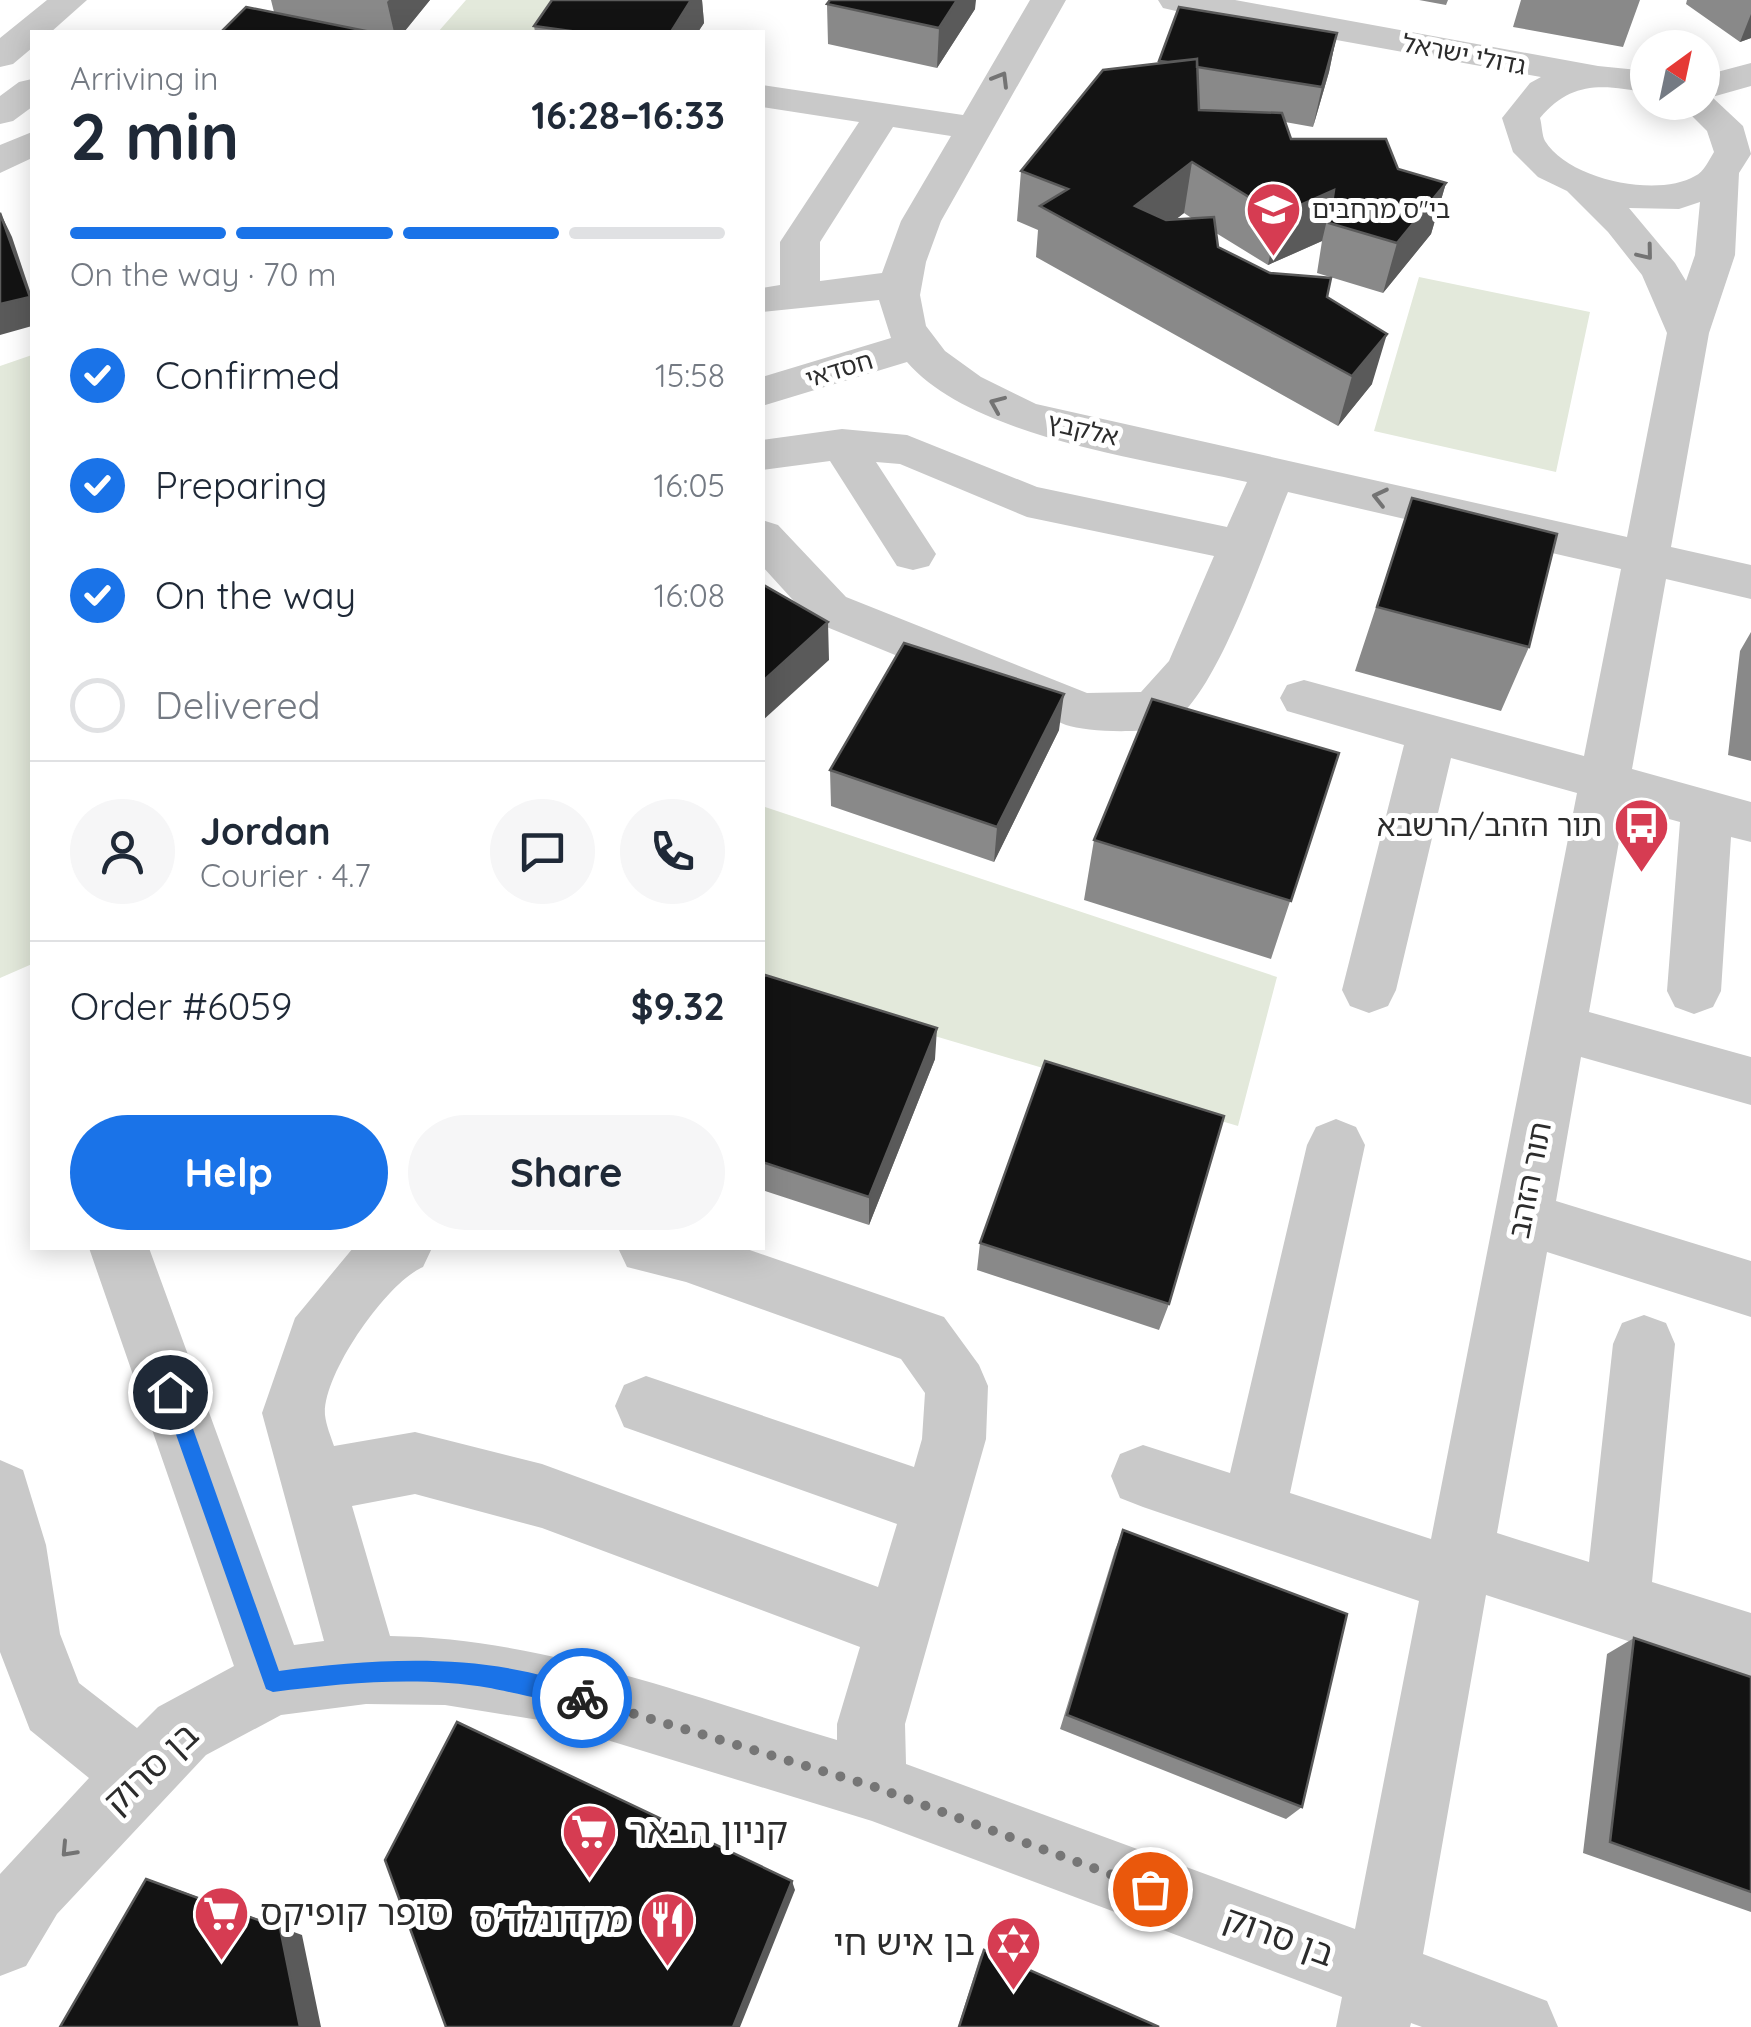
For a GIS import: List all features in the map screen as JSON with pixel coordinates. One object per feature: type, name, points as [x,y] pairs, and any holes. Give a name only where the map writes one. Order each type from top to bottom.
[{"type":"street","points":[[32,30],[69,0]]},
{"type":"street","name":"אלקבץ","points":[[1048,0],[921,220],[902,284],[900,306],[916,345],[963,390],[1024,416],[1751,582]]},
{"type":"street","name":"גדולי ישראל","points":[[1176,0],[1604,77]]},
{"type":"street","name":"גדולי ישראל","points":[[1326,28],[1412,54],[1529,101]]},
{"type":"street","points":[[0,56],[30,32]]},
{"type":"street","points":[[1720,83],[1751,74]]},
{"type":"street","points":[[1630,80],[1573,79],[1547,88],[1529,101],[1520,118],[1522,136],[1556,173],[1584,187],[1615,195],[1663,197],[1703,188],[1722,176]]},
{"type":"street","points":[[0,113],[30,91]]},
{"type":"street","points":[[1720,109],[1751,95]]},
{"type":"street","points":[[765,96],[973,128]]},
{"type":"street","points":[[884,114],[800,242],[781,298],[902,284]]},
{"type":"street","name":"תור הזהב","points":[[1378,2000],[1688,333],[1715,255],[1722,176],[1733,152],[1714,120]]},
{"type":"street","points":[[0,161],[30,144]]},
{"type":"street","points":[[1584,187],[1622,223],[1662,272],[1688,333]]},
{"type":"street","name":"חסדאי","points":[[765,391],[916,345]]},
{"type":"street","points":[[765,455],[842,444],[907,450],[1027,501],[1242,546]]},
{"type":"street","points":[[842,444],[913,554]]},
{"type":"street","points":[[765,539],[828,608],[1083,712],[1154,710],[1189,671],[1273,472]]},
{"type":"street","points":[[1304,698],[1729,816],[1694,991]]},
{"type":"street","points":[[1369,990],[1432,734]]},
{"type":"street","points":[[1559,1027],[1751,1081]]},
{"type":"street","points":[[1254,1514],[1336,1145]]},
{"type":"street","points":[[1523,1218],[1751,1290]]},
{"type":"street","points":[[120,1250],[273,1682]]},
{"type":"street","points":[[366,1670],[294,1413],[317,1338],[384,1255],[397,1250]]},
{"type":"street","points":[[659,1250],[686,1255],[922,1337],[957,1386],[954,1439],[871,1724],[872,1786]]},
{"type":"street","points":[[1617,1603],[1644,1344]]},
{"type":"street","points":[[646,1406],[936,1506]]},
{"type":"street","points":[[315,1482],[415,1463],[542,1496],[898,1627]]},
{"type":"street","points":[[1142,1476],[1254,1514],[1617,1603],[1751,1647]]},
{"type":"street","points":[[0,1492],[14,1544],[14,1646],[54,1706],[139,1773]]},
{"type":"street","name":"בן סרוק","points":[[0,1940],[32,1889],[182,1730],[273,1682],[366,1670],[445,1671],[545,1687],[872,1786],[1378,2000],[1521,2027]]},
{"type":"shaded area","points":[[466,0],[570,0],[547,30],[440,30]]},
{"type":"shaded area","points":[[1419,277],[1590,312],[1556,472],[1374,431]]},
{"type":"shaded area","points":[[30,356],[30,965],[0,978],[0,366]]},
{"type":"shaded area","points":[[765,807],[1277,977],[1238,1126],[765,986]]},
{"type":"building","points":[[552,0],[691,0],[672,30],[563,30],[534,26]]},
{"type":"building","points":[[830,0],[957,0],[939,28],[827,4]]},
{"type":"building","points":[[246,7],[361,30],[223,30]]},
{"type":"building","points":[[1179,7],[1337,33],[1322,87],[1197,67],[1197,59],[1159,61]]},
{"type":"building","points":[[1197,59],[1199,110],[1282,113],[1291,139],[1386,139],[1398,169],[1446,183],[1397,243],[1329,223],[1334,190],[1278,215],[1192,162],[1135,206],[1166,220],[1214,217],[1218,247],[1270,273],[1331,278],[1327,297],[1387,334],[1352,376],[1040,206],[1068,189],[1021,171],[1103,70]]},
{"type":"building","points":[[0,213],[30,297],[0,304]]},
{"type":"building","points":[[1412,498],[1557,534],[1529,647],[1377,607]]},
{"type":"building","points":[[765,586],[828,622],[765,679]]},
{"type":"building","points":[[904,643],[1064,694],[997,827],[830,770]]},
{"type":"building","points":[[1152,699],[1339,753],[1291,901],[1094,840]]},
{"type":"building","points":[[765,975],[937,1028],[869,1197],[765,1163]]},
{"type":"building","points":[[1045,1061],[1224,1116],[1169,1304],[980,1243]]},
{"type":"building","points":[[1123,1530],[1347,1614],[1302,1807],[1067,1715]]},
{"type":"building","points":[[1634,1638],[1751,1677],[1751,1892],[1610,1842]]},
{"type":"building","name":"קניון הבאר","points":[[457,1722],[792,1881],[733,2027],[446,2027],[385,1860]]},
{"type":"building","points":[[146,1879],[280,1928],[300,2027],[60,2027]]},
{"type":"building","name":"בן איש חי","points":[[984,1950],[1159,2027],[959,2027]]},
{"type":"way so far","points":[[582,1698],[872,1786],[1150,1889]]},
{"type":"place","name":"בי\"ס מרחבים","points":[[1273,258]]},
{"type":"place","name":"תור הזהב/הרשבא","points":[[1641,875]]},
{"type":"place","name":"קניון הבאר","points":[[590,1880]]},
{"type":"place","name":"סופר קופיקס","points":[[221,1962]]},
{"type":"place","name":"מקדונלד'ס","points":[[667,1969]]},
{"type":"place","name":"בן איש חי","points":[[1014,1992]]},
{"type":"route","points":[[170,1392],[273,1682],[366,1670],[445,1671],[545,1687],[582,1698]]}]
